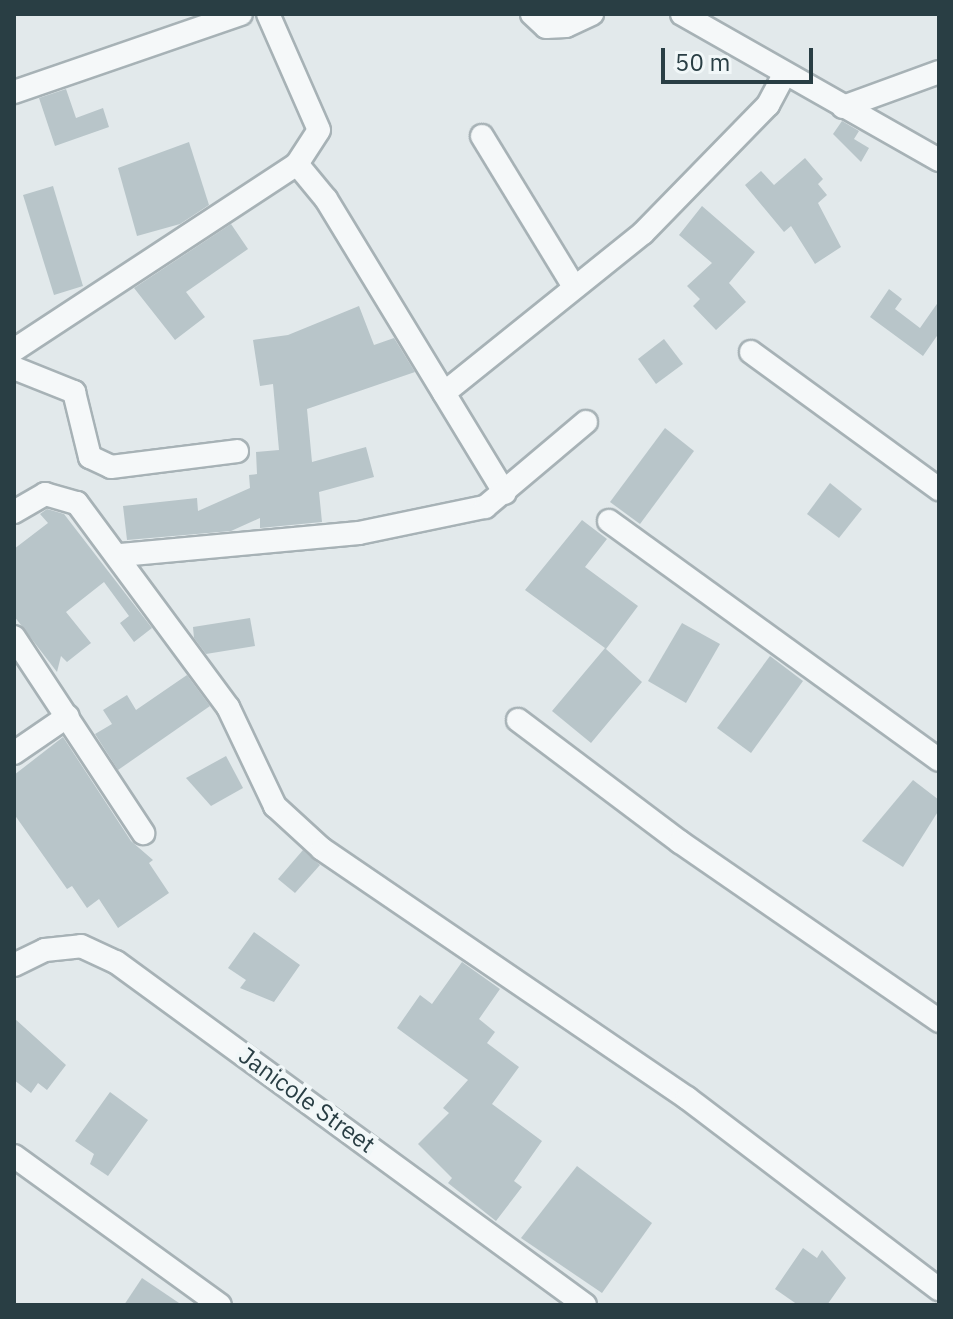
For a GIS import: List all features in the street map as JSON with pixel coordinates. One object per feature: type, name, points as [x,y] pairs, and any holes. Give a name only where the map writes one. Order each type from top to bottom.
[{"type":"street","points":[[14,92],[241,14]]},
{"type":"street","points":[[14,350],[297,164],[319,130],[268,14]]},
{"type":"street","points":[[532,14],[546,27],[566,26],[592,14]]},
{"type":"street","points":[[682,14],[784,75],[939,160]]},
{"type":"street","points":[[843,107],[939,72]]},
{"type":"street","points":[[444,393],[697,181],[768,105],[784,75]]},
{"type":"street","points":[[482,136],[574,287]]},
{"type":"street","points":[[297,164],[326,199],[505,493]]},
{"type":"street","points":[[751,352],[939,489]]},
{"type":"street","points":[[14,368],[74,392],[90,457],[111,467],[237,451]]},
{"type":"street","points":[[121,555],[359,533],[485,507],[586,422]]},
{"type":"street","points":[[14,512],[45,494],[62,494],[77,503],[121,555],[228,707],[275,806],[322,849],[687,1098],[939,1289]]},
{"type":"street","points":[[609,521],[939,760]]},
{"type":"street","points":[[14,637],[143,833]]},
{"type":"street","points":[[14,753],[68,716]]},
{"type":"street","points":[[518,720],[680,842],[939,1021]]},
{"type":"street","name":"Janicole Street","points":[[14,965],[45,950],[81,946],[116,962],[585,1305]]},
{"type":"street","points":[[14,1156],[220,1305]]},
{"type":"building","points":[[66,89],[76,118],[103,108],[109,127],[55,146],[39,98]]},
{"type":"building","points":[[842,121],[859,131],[854,139],[869,148],[861,162],[833,134]]},
{"type":"building","points":[[189,142],[209,205],[180,224],[137,236],[118,168]]},
{"type":"building","points":[[805,158],[823,179],[818,184],[827,195],[818,203],[841,247],[815,264],[791,226],[784,232],[745,185],[761,171],[774,185]]},
{"type":"building","points":[[53,186],[83,286],[54,295],[23,195]]},
{"type":"building","points":[[702,206],[755,252],[729,283],[746,302],[716,330],[693,306],[700,299],[687,286],[712,263],[679,235]]},
{"type":"building","points":[[231,224],[248,249],[186,292],[205,317],[175,340],[134,288]]},
{"type":"building","points":[[889,289],[902,299],[895,309],[920,328],[939,301],[939,333],[923,356],[870,317]]},
{"type":"building","points":[[359,306],[374,345],[394,338],[415,372],[307,409],[312,462],[366,447],[374,477],[319,492],[322,522],[260,528],[260,518],[231,531],[127,540],[123,506],[197,498],[198,511],[250,488],[249,475],[257,474],[256,452],[279,450],[273,384],[260,386],[253,340],[288,335]]},
{"type":"building","points":[[664,339],[683,364],[656,384],[638,359]]},
{"type":"building","points":[[665,428],[694,451],[640,524],[610,502]]},
{"type":"building","points":[[830,483],[862,509],[839,538],[807,514]]},
{"type":"building","points":[[47,509],[64,514],[152,628],[134,642],[120,623],[129,616],[104,582],[66,612],[91,643],[67,662],[61,656],[57,672],[14,616],[14,549],[48,523],[40,514]]},
{"type":"building","points":[[582,520],[607,539],[585,567],[638,606],[606,649],[642,682],[591,743],[552,711],[605,648],[525,590]]},
{"type":"building","points":[[250,618],[255,646],[206,654],[194,638],[193,627]]},
{"type":"building","points":[[682,623],[720,644],[686,703],[648,681]]},
{"type":"building","points":[[770,656],[803,681],[751,753],[717,728]]},
{"type":"building","points":[[187,675],[210,706],[118,770],[95,734],[112,724],[103,710],[127,695],[136,710]]},
{"type":"building","points":[[63,737],[131,841],[153,860],[149,863],[169,893],[118,928],[99,899],[87,908],[72,886],[67,889],[14,814],[14,775]]},
{"type":"building","points":[[226,756],[243,788],[211,806],[186,778]]},
{"type":"building","points":[[913,780],[939,800],[939,810],[903,867],[862,841]]},
{"type":"building","points":[[303,850],[320,865],[295,893],[278,879]]},
{"type":"building","points":[[254,932],[300,965],[274,1002],[240,988],[246,980],[228,968]]},
{"type":"building","points":[[462,962],[500,989],[479,1019],[495,1032],[487,1043],[519,1067],[492,1104],[542,1141],[514,1181],[522,1187],[496,1221],[448,1183],[452,1178],[418,1144],[449,1113],[443,1108],[468,1080],[397,1028],[420,995],[432,1004]]},
{"type":"building","points":[[14,1018],[66,1065],[47,1090],[38,1083],[31,1093],[14,1080]]},
{"type":"building","points":[[110,1092],[148,1120],[108,1176],[90,1164],[94,1154],[75,1141]]},
{"type":"building","points":[[577,1166],[652,1223],[602,1293],[521,1238]]},
{"type":"building","points":[[803,1248],[817,1258],[822,1250],[846,1278],[827,1305],[798,1305],[775,1289]]},
{"type":"building","points":[[142,1278],[182,1305],[124,1305]]}]
